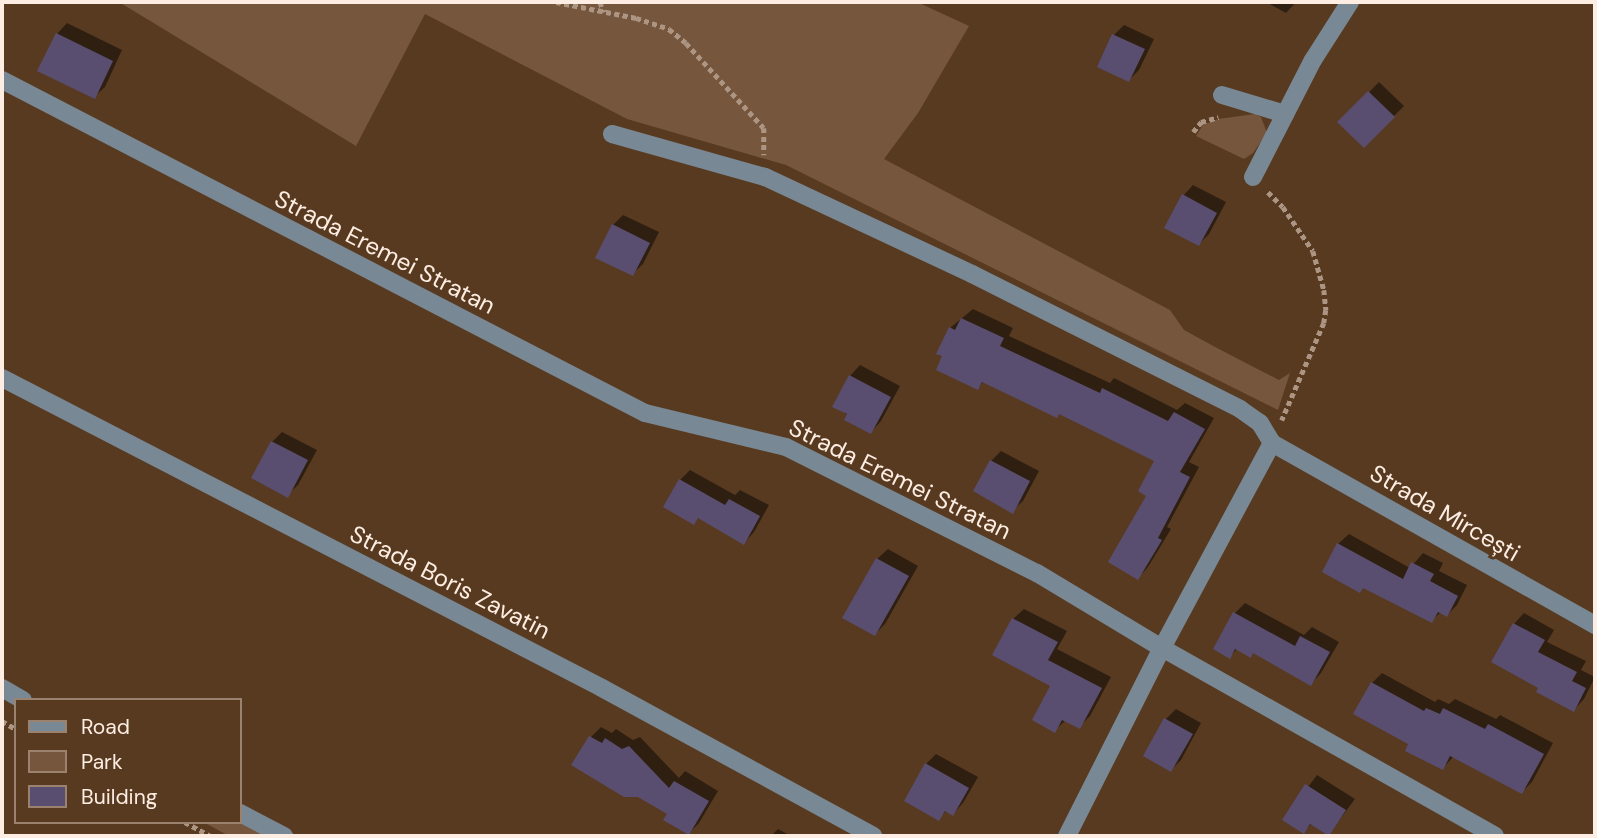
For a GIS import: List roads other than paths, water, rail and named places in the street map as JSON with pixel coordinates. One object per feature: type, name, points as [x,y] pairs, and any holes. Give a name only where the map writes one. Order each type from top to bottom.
[{"type":"street","points":[[1253,177],[1313,60],[1350,2]]},
{"type":"street","name":"Strada Eremei Stratan","points":[[2,80],[645,413],[786,447],[1037,573],[1162,648],[1495,836]]},
{"type":"street","points":[[1222,95],[1285,114]]},
{"type":"street","points":[[612,134],[765,177],[972,274],[1240,409],[1260,423],[1272,443],[1162,648],[1067,836]]},
{"type":"street","name":"Strada Boris Zavatin","points":[[2,379],[603,688],[873,836]]},
{"type":"street","name":"Strada Mircești","points":[[1272,443],[1595,625]]},
{"type":"street","points":[[2,688],[20,698]]},
{"type":"street","points":[[242,814],[284,836]]}]
